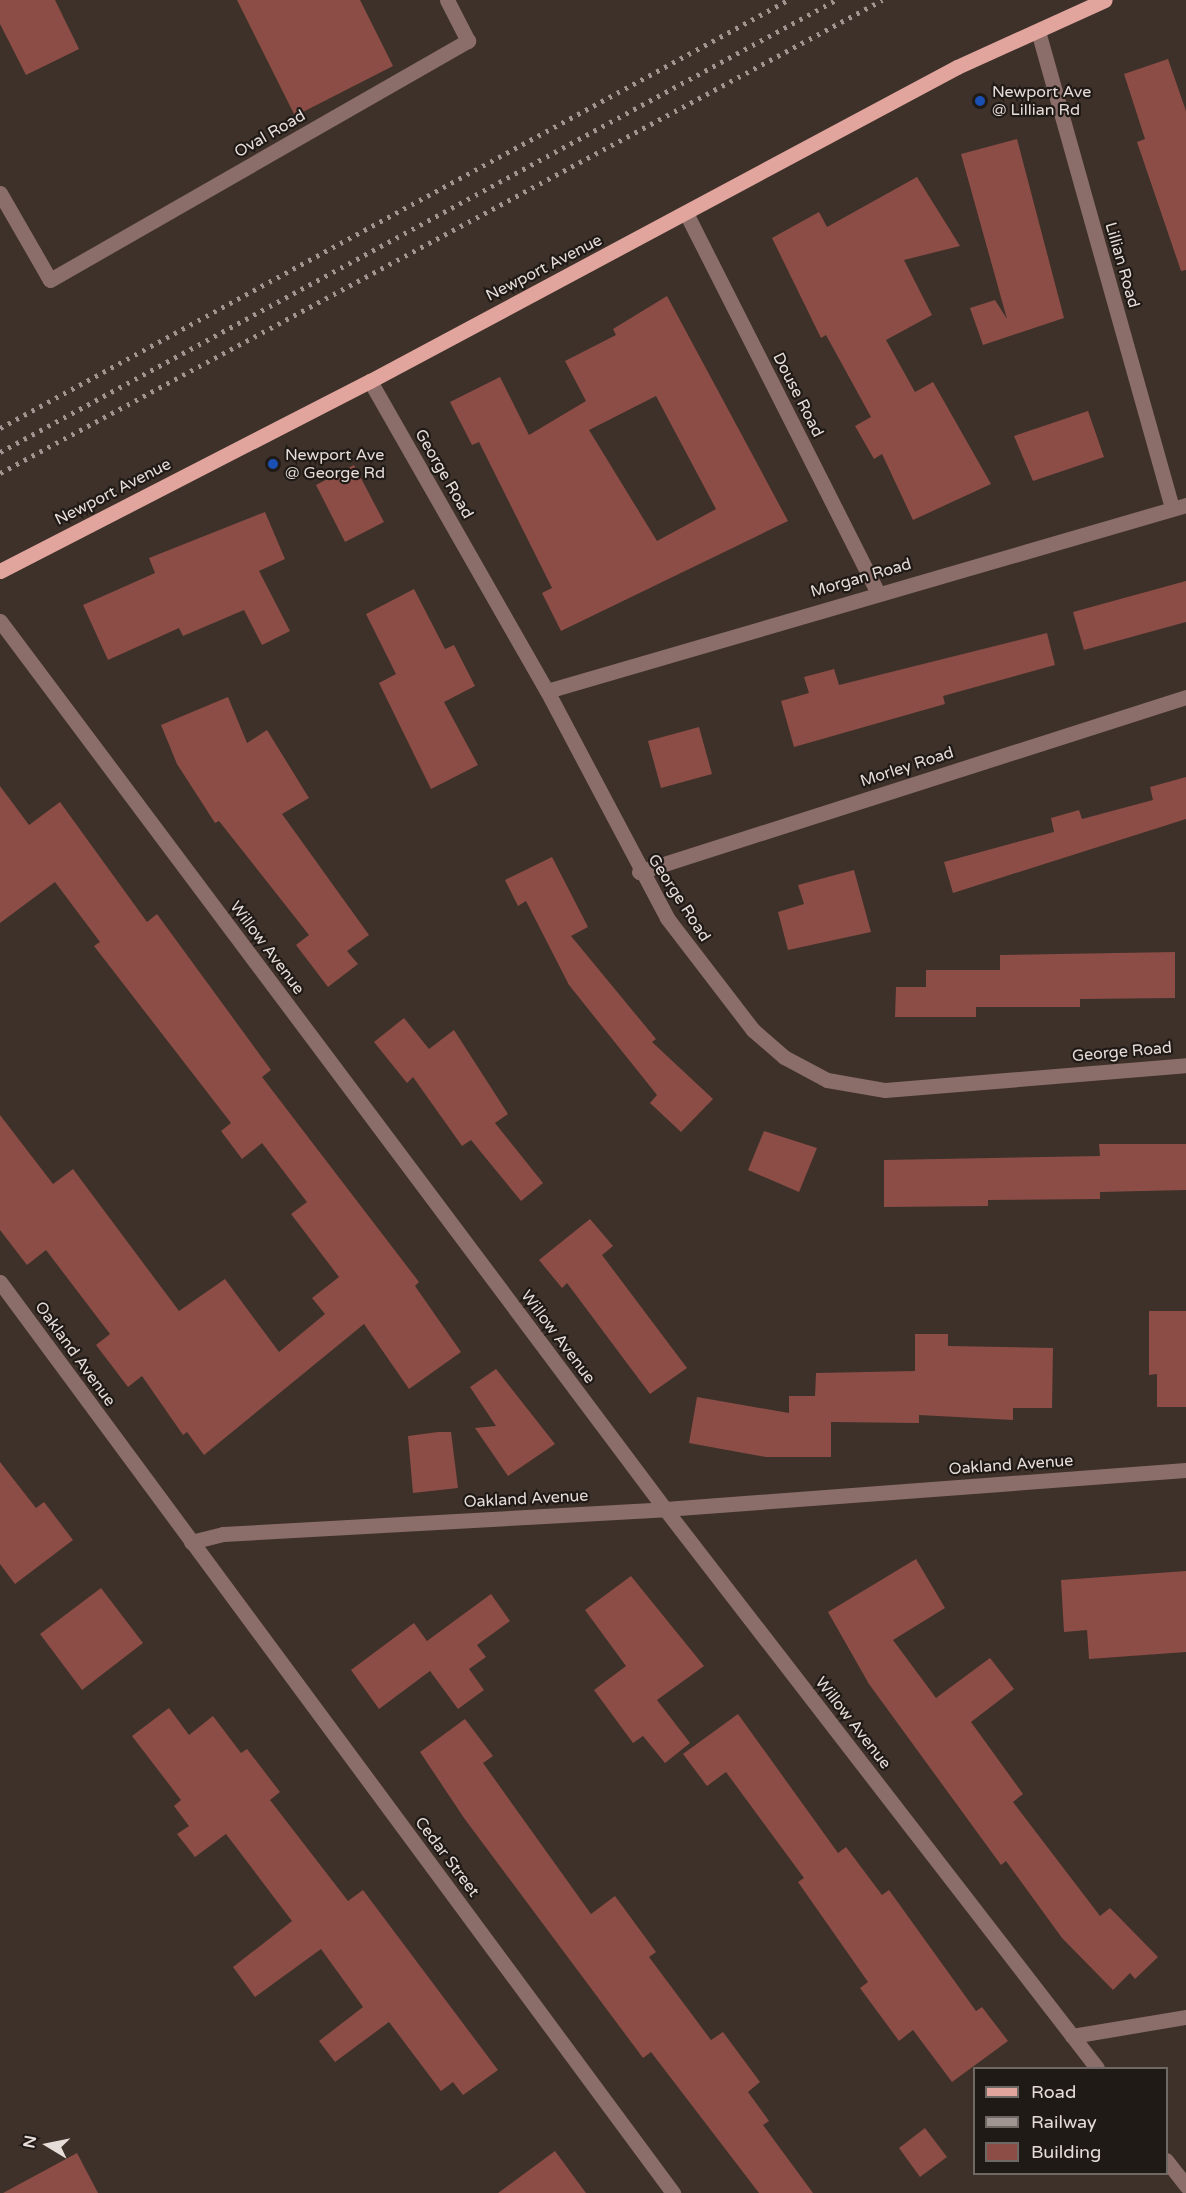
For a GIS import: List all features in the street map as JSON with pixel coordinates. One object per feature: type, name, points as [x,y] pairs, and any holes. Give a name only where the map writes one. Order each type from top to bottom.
[{"type":"main road","name":"Newport Avenue","points":[[0,571],[370,381],[687,214],[957,67],[1105,0]]},
{"type":"street","name":"Oval Road","points":[[0,193],[50,280],[468,41],[447,0]]},
{"type":"street","name":"Lillian Road","points":[[1038,31],[1179,507]]},
{"type":"street","name":"Douse Road","points":[[687,214],[877,591]]},
{"type":"street","name":"George Road","points":[[370,381],[547,691],[639,872],[684,942],[753,1030],[784,1057],[827,1080],[885,1090],[1186,1065]]},
{"type":"street","name":"Morgan Road","points":[[547,691],[877,591],[1179,507]]},
{"type":"street","name":"Willow Avenue","points":[[0,621],[665,1509],[1095,2067]]},
{"type":"street","name":"Morley Road","points":[[639,872],[1186,697]]},
{"type":"street","name":"Oakland Avenue","points":[[0,1282],[191,1542],[223,1534],[665,1509],[1186,1470]]},
{"type":"street","name":"Cedar Street","points":[[191,1542],[673,2193]]},
{"type":"street","points":[[1071,2036],[1186,2017]]},
{"type":"street","points":[[1168,2161],[1186,2186]]},
{"type":"building","points":[[0,0],[55,0],[79,49],[26,75],[0,24]]},
{"type":"building","points":[[237,0],[360,0],[393,66],[295,116]]},
{"type":"building","points":[[1168,59],[1186,111],[1186,270],[1181,271],[1137,142],[1145,139],[1124,74]]},
{"type":"building","points":[[1017,139],[1064,318],[983,345],[970,308],[995,300],[1007,319],[961,154]]},
{"type":"building","points":[[917,177],[960,246],[904,260],[932,315],[886,340],[915,392],[933,382],[991,484],[913,520],[882,454],[874,459],[855,426],[871,417],[826,335],[821,338],[772,238],[819,212],[827,227]]},
{"type":"building","points":[[667,296],[788,521],[561,631],[542,593],[552,588],[479,442],[472,445],[450,402],[500,377],[529,435],[586,401],[565,361],[616,335],[613,329]],"holes":[[[656,396],[716,509],[657,541],[589,430]]]},
{"type":"building","points":[[1088,411],[1104,457],[1033,481],[1014,436]]},
{"type":"building","points":[[354,465],[384,522],[345,542],[316,485]]},
{"type":"building","points":[[265,512],[285,559],[259,571],[290,631],[262,645],[244,610],[183,636],[179,628],[108,660],[83,605],[155,573],[149,558]]},
{"type":"building","points":[[1186,581],[1186,622],[1084,650],[1073,612]]},
{"type":"building","points":[[414,589],[445,649],[454,645],[475,686],[444,702],[478,765],[431,789],[379,683],[396,674],[366,614]]},
{"type":"building","points":[[1047,633],[1055,665],[943,696],[945,704],[794,747],[781,701],[809,693],[804,677],[834,669],[839,685]]},
{"type":"building","points":[[228,697],[247,743],[267,730],[309,798],[282,814],[369,935],[347,951],[358,964],[328,987],[296,945],[309,935],[219,821],[215,823],[177,764],[161,725]]},
{"type":"building","points":[[699,727],[712,774],[661,788],[648,741]]},
{"type":"building","points":[[1186,777],[1186,819],[953,893],[944,862],[1054,832],[1051,818],[1079,810],[1082,819],[1153,800],[1150,787]]},
{"type":"building","points":[[0,786],[29,825],[60,802],[147,922],[157,914],[271,1070],[262,1077],[419,1282],[415,1286],[461,1352],[409,1389],[364,1324],[204,1455],[187,1432],[183,1435],[142,1376],[128,1387],[96,1345],[110,1334],[46,1250],[27,1265],[0,1230],[0,1115],[53,1184],[73,1169],[179,1311],[225,1279],[279,1352],[325,1314],[312,1298],[339,1277],[291,1214],[307,1202],[262,1143],[242,1159],[221,1131],[231,1123],[94,946],[100,942],[55,882],[0,923]]},
{"type":"building","points":[[552,857],[588,927],[571,936],[656,1039],[652,1042],[713,1099],[681,1132],[650,1103],[657,1095],[569,985],[526,901],[518,906],[505,880]]},
{"type":"building","points":[[854,870],[871,932],[788,950],[778,912],[804,904],[798,885]]},
{"type":"building","points":[[1175,952],[1175,998],[1080,999],[1080,1007],[976,1007],[976,1017],[895,1017],[896,987],[926,987],[926,970],[1000,970],[1000,955]]},
{"type":"building","points":[[404,1018],[429,1049],[454,1030],[508,1114],[495,1123],[543,1183],[521,1201],[471,1140],[462,1146],[413,1077],[407,1083],[374,1042]]},
{"type":"building","points":[[764,1131],[817,1148],[799,1192],[748,1170]]},
{"type":"building","points":[[1099,1144],[1186,1144],[1186,1190],[1100,1192],[1100,1199],[988,1200],[988,1206],[884,1207],[884,1160],[1100,1156]]},
{"type":"building","points":[[590,1219],[613,1246],[602,1255],[687,1368],[650,1394],[567,1283],[562,1288],[539,1260]]},
{"type":"building","points":[[1149,1311],[1186,1311],[1186,1407],[1157,1407],[1157,1374],[1149,1375]]},
{"type":"building","points":[[915,1334],[948,1334],[948,1346],[1053,1348],[1052,1408],[1013,1408],[1013,1420],[919,1415],[919,1423],[831,1422],[831,1457],[766,1457],[689,1443],[697,1397],[789,1413],[789,1396],[815,1396],[816,1373],[915,1371]]},
{"type":"building","points":[[496,1369],[555,1444],[508,1476],[475,1428],[496,1426],[470,1387]]},
{"type":"building","points":[[451,1432],[458,1488],[413,1493],[408,1436]]},
{"type":"building","points":[[0,1462],[36,1508],[44,1502],[73,1540],[15,1584],[0,1564]]},
{"type":"building","points":[[916,1559],[945,1608],[893,1640],[936,1698],[990,1658],[1014,1689],[971,1722],[1023,1794],[1013,1802],[1100,1916],[1110,1908],[1158,1957],[1135,1979],[1130,1973],[1113,1990],[1062,1938],[1006,1861],[1001,1865],[869,1684],[828,1612]]},
{"type":"building","points":[[1186,1571],[1186,1652],[1089,1659],[1087,1630],[1064,1632],[1061,1580]]},
{"type":"building","points":[[631,1576],[704,1666],[657,1700],[690,1743],[665,1763],[643,1736],[633,1743],[594,1690],[626,1666],[585,1610]]},
{"type":"building","points":[[101,1588],[143,1643],[82,1690],[40,1634]]},
{"type":"building","points":[[491,1594],[510,1621],[477,1645],[486,1657],[469,1669],[484,1690],[458,1709],[430,1671],[379,1709],[351,1670],[414,1623],[427,1641]]},
{"type":"building","points":[[169,1708],[189,1735],[213,1716],[241,1753],[247,1749],[280,1792],[270,1800],[348,1901],[363,1890],[498,2070],[463,2095],[453,2082],[441,2091],[389,2022],[335,2062],[319,2041],[363,2007],[321,1949],[255,1997],[233,1967],[292,1921],[226,1834],[195,1857],[177,1834],[189,1826],[174,1806],[181,1800],[132,1736]]},
{"type":"building","points":[[738,1714],[838,1853],[846,1847],[882,1895],[889,1890],[976,2011],[982,2007],[1008,2041],[952,2082],[913,2030],[899,2041],[860,1988],[868,1982],[798,1882],[804,1878],[726,1772],[707,1786],[683,1754]]},
{"type":"building","points":[[465,1719],[493,1756],[483,1763],[591,1914],[615,1896],[656,1952],[649,1957],[711,2040],[723,2032],[760,2082],[748,2092],[769,2121],[763,2125],[813,2193],[759,2193],[651,2052],[643,2058],[464,1818],[420,1752]]},
{"type":"building","points":[[925,2128],[947,2157],[920,2177],[899,2148]]},
{"type":"building","points":[[555,2151],[586,2193],[498,2193]]},
{"type":"building","points":[[77,2153],[98,2193],[3,2193]]},
{"type":"railway","points":[[0,428],[788,0]]},
{"type":"railway","points":[[0,452],[836,0]]},
{"type":"railway","points":[[0,473],[882,0]]},
{"type":"place","name":"Newport Ave @ Lillian Rd","points":[[980,101]]},
{"type":"place","name":"Newport Ave @ George Rd","points":[[273,464]]}]
